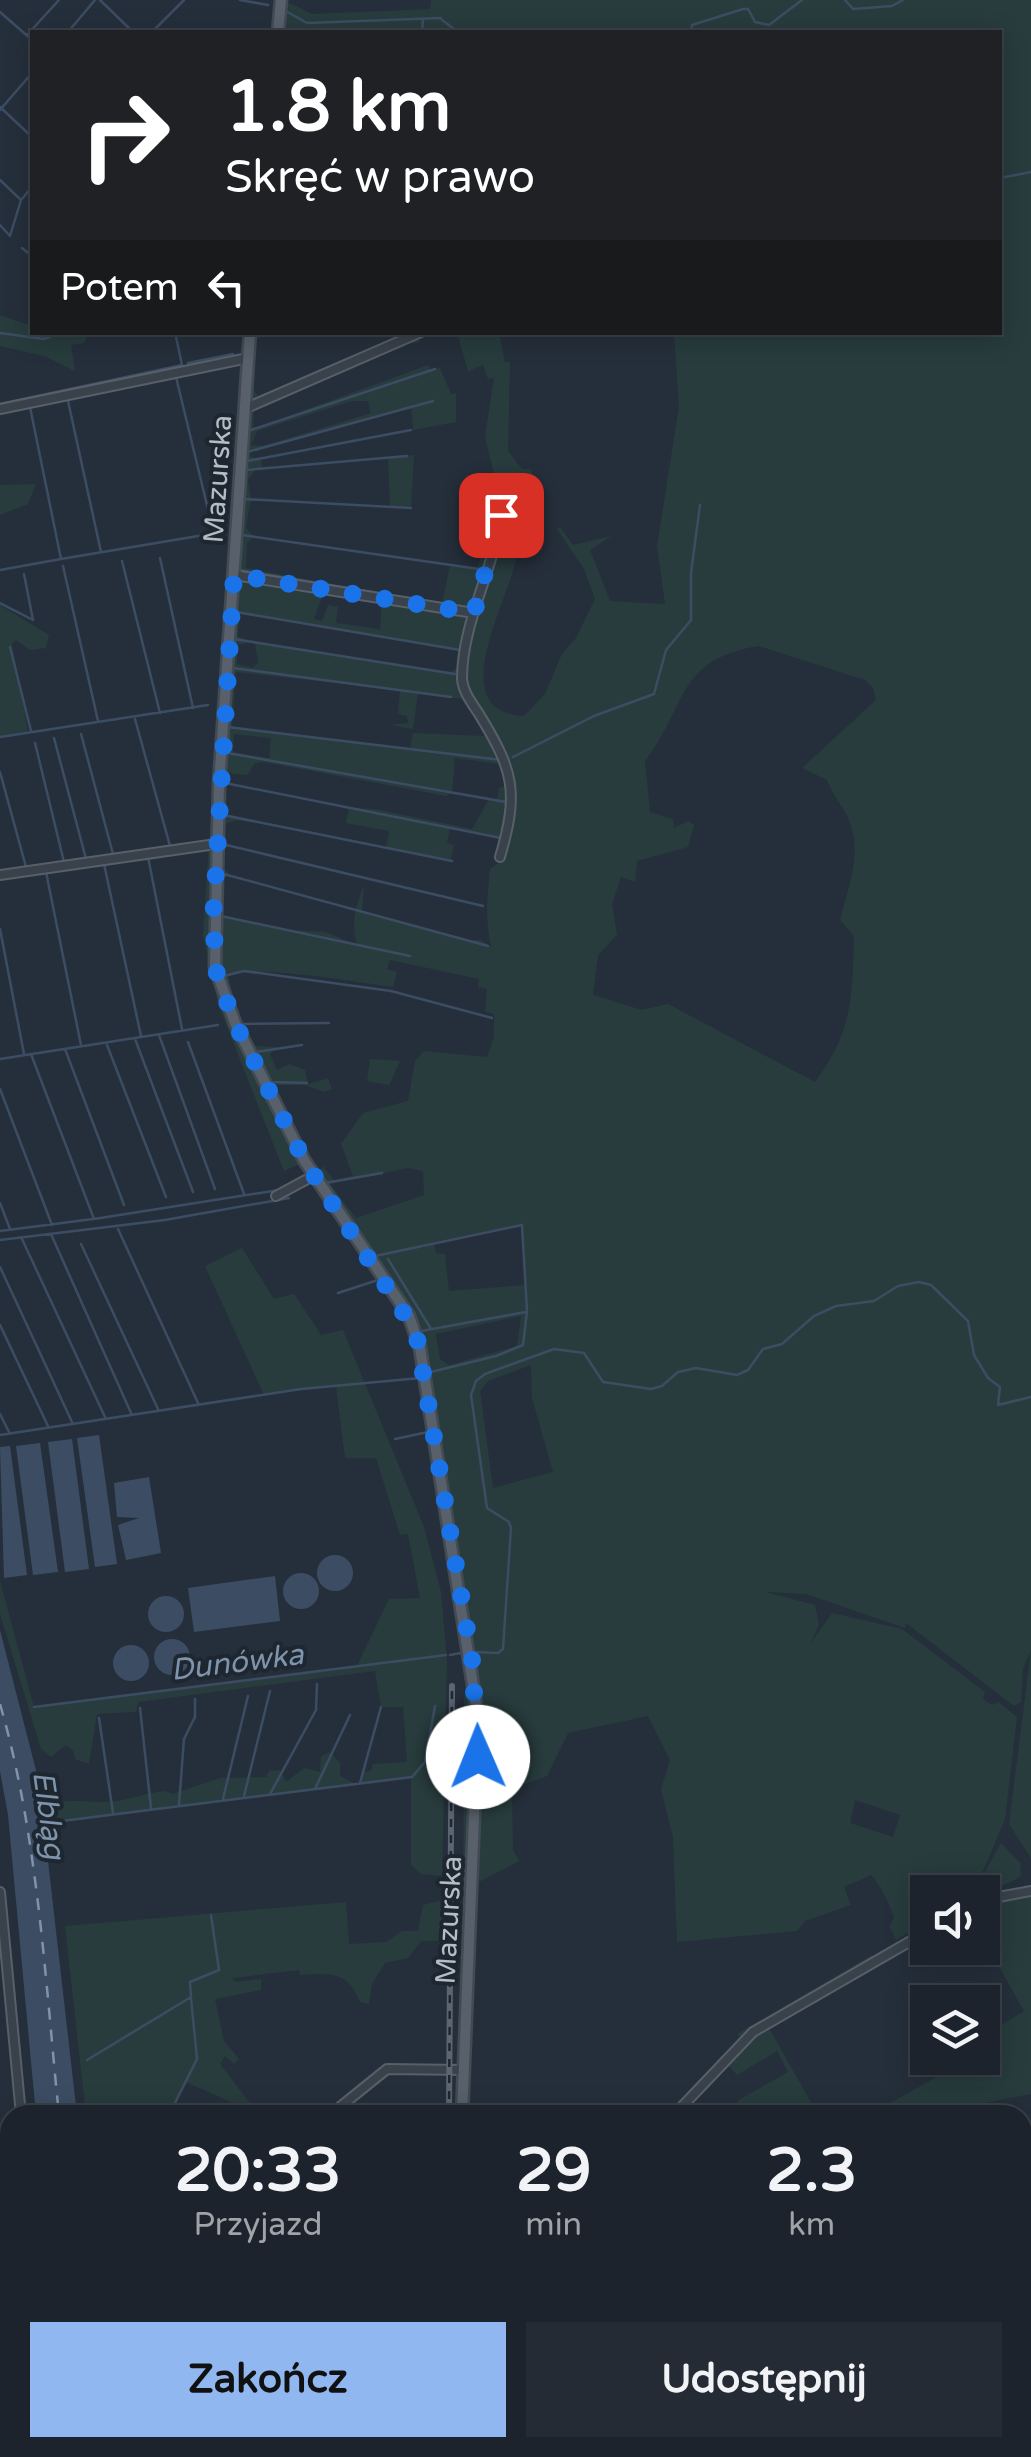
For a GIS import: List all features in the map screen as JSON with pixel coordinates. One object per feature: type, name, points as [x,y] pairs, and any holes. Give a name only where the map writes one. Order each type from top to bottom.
[{"type":"main road","points":[[278,30],[281,0]]},
{"type":"main road","name":"Mazurska","points":[[250,335],[213,943],[219,984],[313,1176],[411,1320],[438,1454],[478,1716],[462,2105]]},
{"type":"street","points":[[244,409],[414,335]]},
{"type":"street","points":[[0,409],[248,358]]},
{"type":"street","points":[[500,858],[514,796],[502,748],[462,685],[474,613],[501,515]]},
{"type":"street","points":[[234,575],[474,613]]},
{"type":"street","points":[[0,875],[216,844]]},
{"type":"street","points":[[276,1196],[313,1176]]},
{"type":"street","points":[[0,1892],[19,2105]]},
{"type":"street","points":[[1000,1897],[1031,1892]]},
{"type":"street","points":[[684,2105],[753,2032],[910,1941]]},
{"type":"street","points":[[342,2105],[387,2069],[464,2070]]},
{"type":"green space","points":[[283,0],[312,14],[430,9],[431,0],[1031,0],[1031,1650],[1023,1669],[1021,1702],[1014,1706],[906,1623],[905,1628],[806,1594],[765,1592],[815,1605],[819,1625],[810,1644],[832,1613],[902,1629],[985,1692],[983,1699],[992,1705],[998,1702],[1017,1717],[1005,1819],[981,1875],[910,1875],[910,1931],[896,1940],[890,1927],[894,1917],[871,1875],[844,1887],[851,1905],[805,1921],[797,1931],[677,1942],[673,1837],[661,1789],[670,1760],[648,1716],[568,1733],[547,1776],[512,1789],[513,1850],[519,1861],[475,1884],[480,1715],[418,1331],[313,1171],[235,1017],[219,971],[220,815],[272,825],[237,820],[226,823],[223,843],[231,846],[223,849],[222,867],[230,875],[221,880],[220,916],[288,930],[325,932],[357,945],[355,915],[364,886],[362,912],[466,940],[481,940],[491,947],[487,908],[490,869],[499,863],[505,839],[450,828],[447,843],[454,845],[450,861],[386,848],[389,831],[346,823],[349,808],[375,809],[472,829],[489,799],[497,800],[499,788],[508,785],[507,765],[455,758],[452,793],[446,796],[264,762],[255,763],[247,775],[229,773],[229,784],[221,782],[253,335],[267,335],[256,339],[254,390],[258,396],[416,335],[420,343],[410,343],[254,409],[253,429],[428,365],[431,370],[440,368],[451,394],[456,393],[456,422],[413,430],[411,407],[252,450],[250,456],[261,460],[262,469],[255,470],[248,480],[251,499],[246,527],[253,537],[247,543],[246,568],[442,604],[450,565],[477,569],[494,517],[501,517],[502,508],[485,436],[494,378],[488,379],[483,365],[468,371],[458,335],[499,335],[505,362],[510,362],[508,451],[522,469],[531,469],[533,479],[525,481],[516,558],[487,649],[484,674],[487,695],[499,710],[524,716],[545,694],[562,654],[576,638],[595,599],[584,569],[557,529],[560,527],[573,545],[611,536],[590,550],[610,601],[665,604],[657,546],[679,407],[674,335],[1002,335],[1002,30],[280,30]],"holes":[[[352,401],[368,401],[371,413],[263,446],[251,445],[257,431]],[[325,588],[382,598],[380,629],[336,623],[338,607],[328,605],[322,621],[314,619]],[[240,612],[459,650],[457,668],[451,672],[255,643],[258,662],[253,668],[237,664],[238,645],[250,642],[238,636]],[[759,646],[865,680],[873,688],[876,700],[802,768],[827,780],[848,818],[855,847],[840,920],[854,936],[848,1013],[837,1047],[815,1082],[668,1004],[642,1010],[593,995],[598,955],[617,935],[612,904],[621,877],[635,882],[637,861],[688,847],[694,825],[688,821],[674,828],[673,819],[650,812],[645,761],[698,673],[732,652]],[[236,672],[400,690],[398,714],[407,716],[408,723],[390,725],[413,729],[418,693],[463,699],[466,705],[471,703],[488,728],[485,736],[413,733],[410,749],[232,727]],[[234,734],[271,738],[269,758],[233,752]],[[390,960],[479,979],[478,987],[487,989],[485,1012],[494,1014],[494,1037],[487,1057],[424,1051],[415,1061],[408,1101],[363,1113],[341,1144],[353,1176],[334,1180],[323,1166],[318,1173],[272,1085],[305,1085],[324,1092],[332,1089],[328,1078],[308,1084],[305,1070],[289,1064],[277,1070],[270,1054],[277,1047],[255,1046],[236,1009],[228,975],[282,973],[393,987],[397,972],[387,969]],[[408,1168],[423,1171],[424,1195],[356,1218],[330,1184]],[[521,1225],[525,1285],[449,1291],[445,1254],[436,1253],[434,1242]],[[521,1316],[517,1346],[449,1365],[440,1359],[436,1334]],[[531,1365],[532,1398],[553,1472],[493,1488],[480,1391],[488,1381]],[[855,1800],[900,1815],[893,1837],[850,1823]]]},
{"type":"green space","points":[[0,315],[30,325],[30,335],[88,335],[84,343],[71,345],[75,371],[44,356],[0,346]]},
{"type":"green space","points":[[240,362],[244,366],[210,942],[214,970],[302,1163],[284,1171],[218,1004],[203,935]]},
{"type":"green space","points":[[414,455],[411,508],[390,507],[388,457]]},
{"type":"green space","points":[[36,484],[28,504],[0,515],[0,485]]},
{"type":"green space","points":[[0,605],[49,635],[46,648],[30,650],[16,640],[12,644],[28,731],[0,736]]},
{"type":"green space","points":[[370,1059],[400,1061],[389,1085],[367,1081]]},
{"type":"green space","points":[[242,1248],[274,1299],[294,1294],[321,1335],[343,1330],[424,1527],[441,1592],[447,1661],[442,1876],[421,1874],[411,1865],[411,1777],[360,1783],[363,1772],[371,1771],[373,1764],[407,1762],[403,1707],[381,1707],[375,1671],[138,1702],[136,1712],[97,1714],[89,1764],[75,1759],[73,1750],[66,1745],[51,1757],[41,1749],[0,1614],[0,1581],[34,1707],[357,1666],[389,1599],[420,1598],[408,1534],[400,1535],[376,1458],[345,1458],[336,1386],[264,1395],[205,1266]]},
{"type":"green space","points":[[1031,1650],[1031,1858],[1009,1824]]},
{"type":"green space","points":[[469,1684],[474,1706],[467,1939],[463,1940],[464,1699]]},
{"type":"green space","points":[[330,1752],[340,1763],[340,1776],[355,1784],[53,1822],[50,1804],[58,1802],[114,1801],[165,1791],[173,1794],[220,1778],[266,1777],[269,1771],[280,1770],[286,1782],[304,1768],[320,1772],[321,1756]]},
{"type":"green space","points":[[1001,1843],[1020,1863],[1021,1876],[1000,1885],[1000,1875],[983,1875]]},
{"type":"green space","points":[[1031,1891],[1031,2094],[985,2105],[887,2105],[940,2075],[1000,2075],[1000,2026],[1024,2011],[998,1965],[1000,1897]]},
{"type":"green space","points":[[444,1900],[445,1941],[421,1941],[408,1958],[385,1963],[372,1984],[369,2004],[360,2002],[344,1979],[329,1974],[300,1975],[299,1970],[232,1978],[236,1982],[261,1979],[261,1990],[215,1999],[224,2041],[239,2059],[234,2064],[225,2056],[220,2064],[254,2105],[238,2105],[186,2082],[174,2105],[85,2105],[65,1926],[346,1902],[349,1944],[386,1942],[402,1931],[418,1931],[423,1905]]},
{"type":"green space","points":[[910,1941],[910,1949],[769,2028],[812,2105],[740,2105],[737,2101],[788,2072],[777,2051],[737,2075],[722,2059],[742,2039],[737,2034],[872,1955],[874,1961]]},
{"type":"water","points":[[99,1435],[117,1564],[95,1567],[77,1438]]},
{"type":"water","points":[[72,1439],[89,1569],[65,1572],[48,1442]]},
{"type":"water","points":[[40,1443],[58,1572],[33,1575],[16,1446]]},
{"type":"water","points":[[10,1446],[27,1575],[4,1578],[0,1447]]},
{"type":"water","points":[[149,1477],[161,1553],[126,1560],[118,1525],[139,1518],[117,1517],[114,1483]]},
{"type":"water","points":[[335,1555],[348,1560],[353,1573],[348,1586],[335,1591],[322,1586],[317,1573],[322,1560]]},
{"type":"water","points":[[301,1573],[314,1578],[319,1591],[314,1604],[301,1609],[288,1604],[283,1591],[288,1578]]},
{"type":"water","points":[[275,1576],[280,1621],[194,1632],[188,1588]]},
{"type":"water","points":[[166,1596],[179,1601],[184,1614],[179,1627],[166,1632],[153,1627],[148,1614],[153,1601]]},
{"type":"water","points":[[0,1630],[39,1782],[76,2105],[35,2105],[8,1815],[0,1771]]},
{"type":"water","points":[[172,1639],[185,1644],[190,1657],[185,1670],[172,1675],[159,1670],[154,1657],[159,1644]]},
{"type":"water","points":[[131,1645],[144,1650],[149,1663],[144,1676],[131,1681],[118,1676],[113,1663],[118,1650]]},
{"type":"waterway","points":[[32,30],[59,0]]},
{"type":"waterway","points":[[70,30],[95,0]]},
{"type":"waterway","points":[[100,0],[131,30]]},
{"type":"waterway","points":[[154,30],[184,0]]},
{"type":"waterway","points":[[240,0],[268,5]]},
{"type":"waterway","points":[[691,30],[692,25],[743,9],[748,9],[755,22],[769,25],[802,0]]},
{"type":"waterway","points":[[845,0],[853,9],[892,6],[903,0]]},
{"type":"waterway","points":[[282,9],[307,23],[441,18]]},
{"type":"waterway","points":[[0,12],[30,38]]},
{"type":"waterway","points":[[422,30],[423,19]]},
{"type":"waterway","points":[[442,20],[455,30]]},
{"type":"waterway","points":[[27,35],[30,32]]},
{"type":"waterway","points":[[0,110],[30,75]]},
{"type":"waterway","points":[[0,107],[30,135]]},
{"type":"waterway","points":[[1002,178],[1031,172]]},
{"type":"waterway","points":[[0,180],[21,200]]},
{"type":"waterway","points":[[0,225],[10,236],[21,200],[30,189]]},
{"type":"waterway","points":[[22,248],[30,254]]},
{"type":"waterway","points":[[0,333],[44,339],[54,335]]},
{"type":"waterway","points":[[0,404],[182,365],[176,335]]},
{"type":"waterway","points":[[255,335],[251,401],[345,360]]},
{"type":"waterway","points":[[392,340],[403,335]]},
{"type":"waterway","points":[[351,358],[389,342]]},
{"type":"waterway","points":[[188,363],[233,354]]},
{"type":"waterway","points":[[241,391],[242,368]]},
{"type":"waterway","points":[[248,431],[435,369]]},
{"type":"waterway","points":[[176,377],[213,530]]},
{"type":"waterway","points":[[93,394],[30,407],[61,559],[222,532]]},
{"type":"waterway","points":[[68,401],[101,552]]},
{"type":"waterway","points":[[247,452],[433,401]]},
{"type":"waterway","points":[[239,571],[249,425]]},
{"type":"waterway","points":[[247,461],[411,430]]},
{"type":"waterway","points":[[246,470],[407,456]]},
{"type":"waterway","points":[[244,499],[411,508]]},
{"type":"waterway","points":[[513,757],[594,716],[654,694],[666,650],[691,620],[691,573],[700,505]]},
{"type":"waterway","points":[[242,535],[479,569]]},
{"type":"waterway","points":[[160,558],[193,708]]},
{"type":"waterway","points":[[0,570],[61,559]]},
{"type":"waterway","points":[[122,561],[160,713]]},
{"type":"waterway","points":[[63,566],[98,721]]},
{"type":"waterway","points":[[239,570],[438,603]]},
{"type":"waterway","points":[[0,603],[33,620],[24,574]]},
{"type":"waterway","points":[[234,637],[238,580]]},
{"type":"waterway","points":[[236,612],[460,650]]},
{"type":"waterway","points":[[234,639],[455,674]]},
{"type":"waterway","points":[[10,647],[31,731]]},
{"type":"waterway","points":[[233,668],[451,697]]},
{"type":"waterway","points":[[228,730],[230,698]]},
{"type":"waterway","points":[[0,737],[208,705]]},
{"type":"waterway","points":[[135,719],[170,846]]},
{"type":"waterway","points":[[228,727],[501,760]]},
{"type":"waterway","points":[[228,733],[228,738]]},
{"type":"waterway","points":[[81,734],[113,854]]},
{"type":"waterway","points":[[54,738],[86,859]]},
{"type":"waterway","points":[[223,800],[227,742]]},
{"type":"waterway","points":[[35,743],[64,862]]},
{"type":"waterway","points":[[227,753],[506,802]]},
{"type":"waterway","points":[[0,772],[26,867]]},
{"type":"waterway","points":[[225,783],[501,838]]},
{"type":"waterway","points":[[223,815],[452,861]]},
{"type":"waterway","points":[[136,852],[203,842]]},
{"type":"waterway","points":[[222,844],[483,906]]},
{"type":"waterway","points":[[148,857],[182,1029]]},
{"type":"waterway","points":[[104,864],[141,1036]]},
{"type":"waterway","points":[[0,871],[29,867]]},
{"type":"waterway","points":[[0,879],[63,870]]},
{"type":"waterway","points":[[46,872],[81,1045]]},
{"type":"waterway","points":[[220,873],[488,946]]},
{"type":"waterway","points":[[221,916],[410,956]]},
{"type":"waterway","points":[[0,929],[24,1054]]},
{"type":"waterway","points":[[224,976],[244,971],[391,991],[492,1018]]},
{"type":"waterway","points":[[241,1024],[329,1023]]},
{"type":"waterway","points":[[241,1024],[253,1047]]},
{"type":"waterway","points":[[0,1059],[218,1025]]},
{"type":"waterway","points":[[159,1035],[215,1189]]},
{"type":"waterway","points":[[135,1039],[193,1192]]},
{"type":"waterway","points":[[188,1042],[244,1194]]},
{"type":"waterway","points":[[107,1045],[166,1197]]},
{"type":"waterway","points":[[256,1052],[302,1045]]},
{"type":"waterway","points":[[65,1049],[124,1205]]},
{"type":"waterway","points":[[255,1051],[271,1082],[307,1083]]},
{"type":"waterway","points":[[31,1054],[94,1219],[279,1190]]},
{"type":"waterway","points":[[272,1086],[281,1103]]},
{"type":"waterway","points":[[0,1089],[52,1225]]},
{"type":"waterway","points":[[300,1162],[393,1301]]},
{"type":"waterway","points":[[325,1183],[382,1173]]},
{"type":"waterway","points":[[0,1240],[165,1220],[289,1198]]},
{"type":"waterway","points":[[0,1203],[10,1229]]},
{"type":"waterway","points":[[0,1231],[93,1219]]},
{"type":"waterway","points":[[375,1256],[522,1225],[527,1311],[523,1345],[431,1372]]},
{"type":"waterway","points":[[118,1229],[198,1403]]},
{"type":"waterway","points":[[51,1234],[131,1413]]},
{"type":"waterway","points":[[22,1239],[105,1417]]},
{"type":"waterway","points":[[81,1244],[158,1409]]},
{"type":"waterway","points":[[388,1259],[431,1329]]},
{"type":"waterway","points":[[0,1267],[72,1422]]},
{"type":"waterway","points":[[338,1293],[375,1281]]},
{"type":"waterway","name":"Dunówka","points":[[475,1652],[498,1653],[503,1649],[511,1528],[509,1522],[487,1508],[471,1395],[476,1381],[485,1374],[554,1349],[584,1353],[603,1382],[651,1389],[662,1386],[678,1372],[696,1368],[737,1375],[748,1370],[763,1349],[782,1344],[814,1316],[836,1306],[874,1301],[898,1286],[919,1282],[931,1285],[968,1321],[974,1355],[988,1378],[1000,1387],[998,1405],[1031,1397]]},
{"type":"waterway","points":[[421,1331],[526,1312]]},
{"type":"waterway","points":[[0,1325],[48,1426]]},
{"type":"waterway","points":[[0,1435],[301,1389],[420,1378]]},
{"type":"waterway","points":[[0,1414],[9,1432]]},
{"type":"waterway","points":[[395,1439],[428,1432]]},
{"type":"waterway","name":"Dunówka","points":[[450,1655],[461,1653]]},
{"type":"waterway","name":"Dunówka","points":[[34,1707],[446,1655]]},
{"type":"waterway","points":[[270,1794],[316,1710],[317,1684]]},
{"type":"waterway","points":[[244,1796],[270,1691]]},
{"type":"waterway","points":[[223,1799],[248,1696]]},
{"type":"waterway","points":[[179,1805],[184,1739],[195,1717],[195,1699]]},
{"type":"waterway","name":"Elbląg","points":[[62,1821],[412,1777],[425,1762],[435,1706]]},
{"type":"waterway","points":[[360,1783],[381,1707]]},
{"type":"waterway","points":[[140,1708],[151,1808]]},
{"type":"waterway","points":[[315,1789],[350,1715]]},
{"type":"waterway","points":[[99,1718],[113,1813]]},
{"type":"waterway","points":[[87,2060],[191,1997],[190,1982],[219,1970],[211,1915]]},
{"type":"waterway","points":[[0,1933],[16,2105]]},
{"type":"waterway","points":[[174,2105],[197,2059],[191,1998]]},
{"type":"ferry route","points":[[0,1704],[32,1856],[58,2105]]},
{"type":"railway","points":[[449,2105],[452,1686]]},
{"type":"route","points":[[478,1757],[472,1659],[416,1332],[313,1176],[242,1036],[219,984],[213,920],[234,575],[474,613],[501,515]]}]
